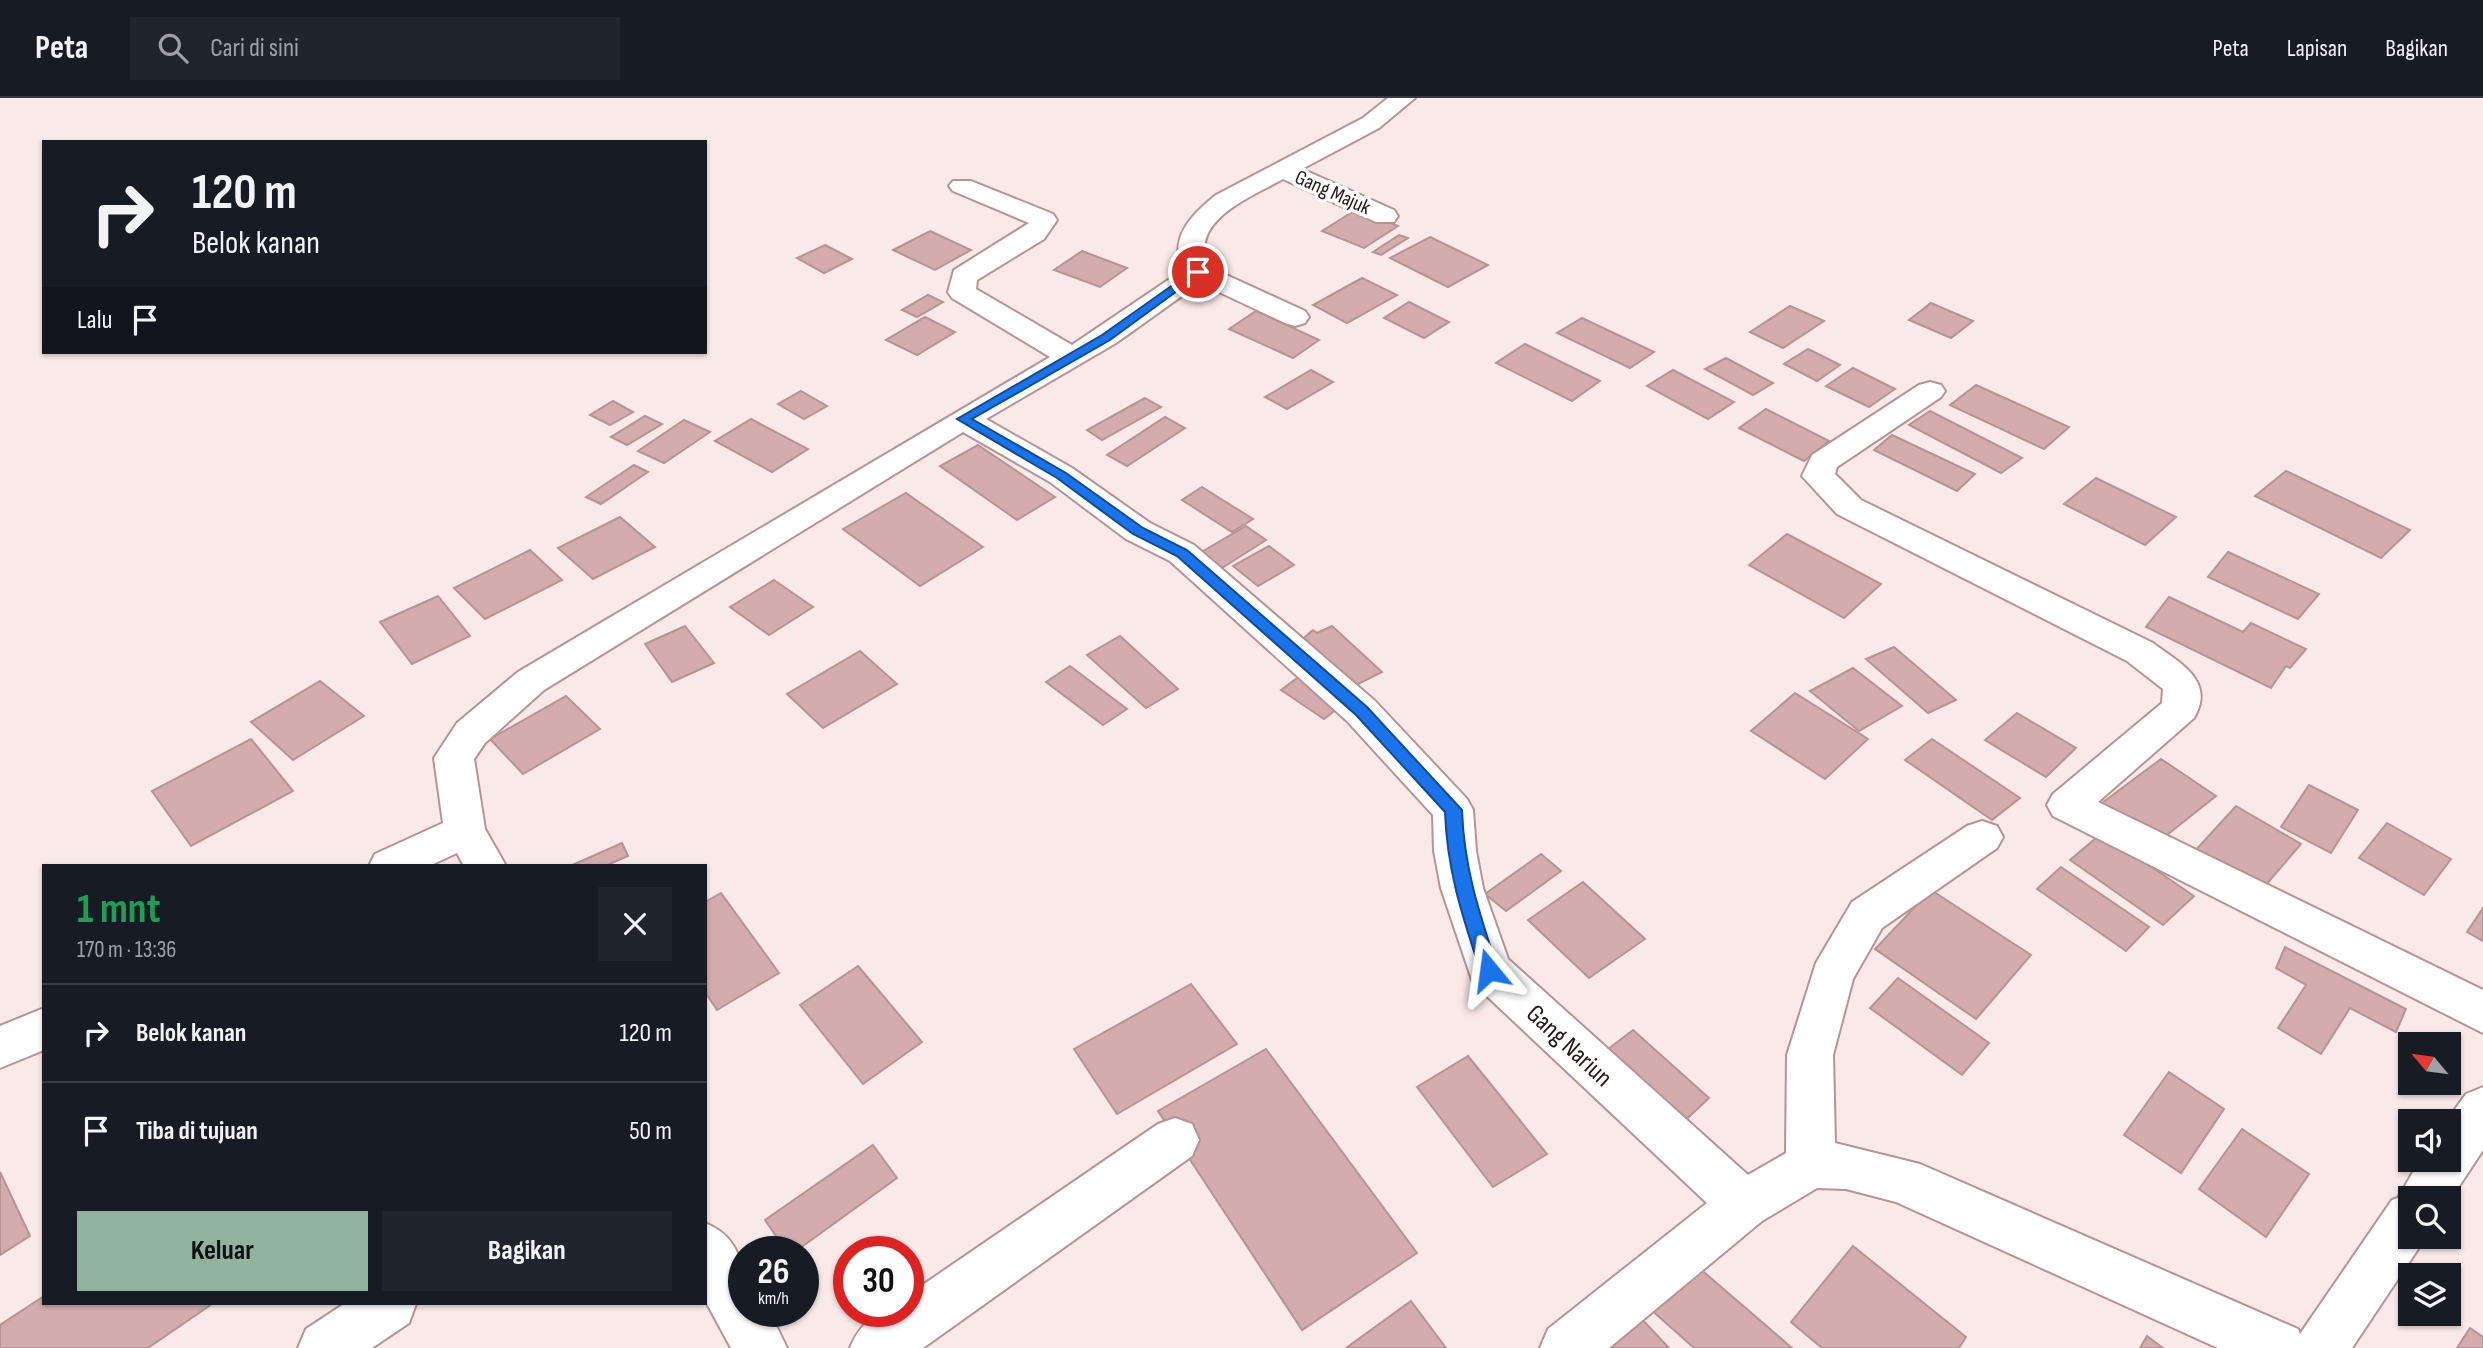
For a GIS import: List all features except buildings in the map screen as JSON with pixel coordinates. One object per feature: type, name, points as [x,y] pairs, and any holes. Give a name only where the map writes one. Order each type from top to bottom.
[{"type":"street","points":[[1295,317],[1198,272],[1190,259],[1188,249],[1201,223],[1225,200],[1371,123],[1403,98]]},
{"type":"street","name":"Gang Majuk","points":[[1281,169],[1385,216]]},
{"type":"street","points":[[962,186],[1044,220],[1035,233],[964,276],[962,292],[1070,356]]},
{"type":"street","points":[[484,864],[465,831],[454,758],[471,733],[499,706],[542,674],[963,419],[1133,320],[1198,272]]},
{"type":"street","points":[[1930,391],[1823,462],[1818,477],[1849,508],[2140,652],[2182,684],[2181,708],[2067,804],[2432,984],[2483,1013]]},
{"type":"street","name":"Gang Nariun","points":[[963,419],[1061,475],[1138,531],[1182,553],[1361,711],[1453,810],[1455,850],[1462,888],[1489,970],[1744,1204]]},
{"type":"street","points":[[394,864],[465,831]]},
{"type":"street","points":[[1811,1165],[1810,1055],[1832,976],[1867,915],[1982,837]]},
{"type":"street","points":[[0,1048],[42,1029]]},
{"type":"street","points":[[2431,1186],[2483,1109]]},
{"type":"street","points":[[877,1348],[1175,1140]]},
{"type":"street","points":[[1567,1348],[1744,1204],[1811,1165],[1846,1166],[1902,1180],[2278,1348]]},
{"type":"street","points":[[2321,1348],[2398,1235]]},
{"type":"street","points":[[707,1252],[761,1348]]},
{"type":"street","points":[[326,1348],[389,1305]]},
{"type":"route","points":[[1198,272],[1106,337],[963,419],[1061,475],[1138,531],[1182,553],[1361,711],[1453,810],[1455,850],[1462,888],[1489,970]]}]
